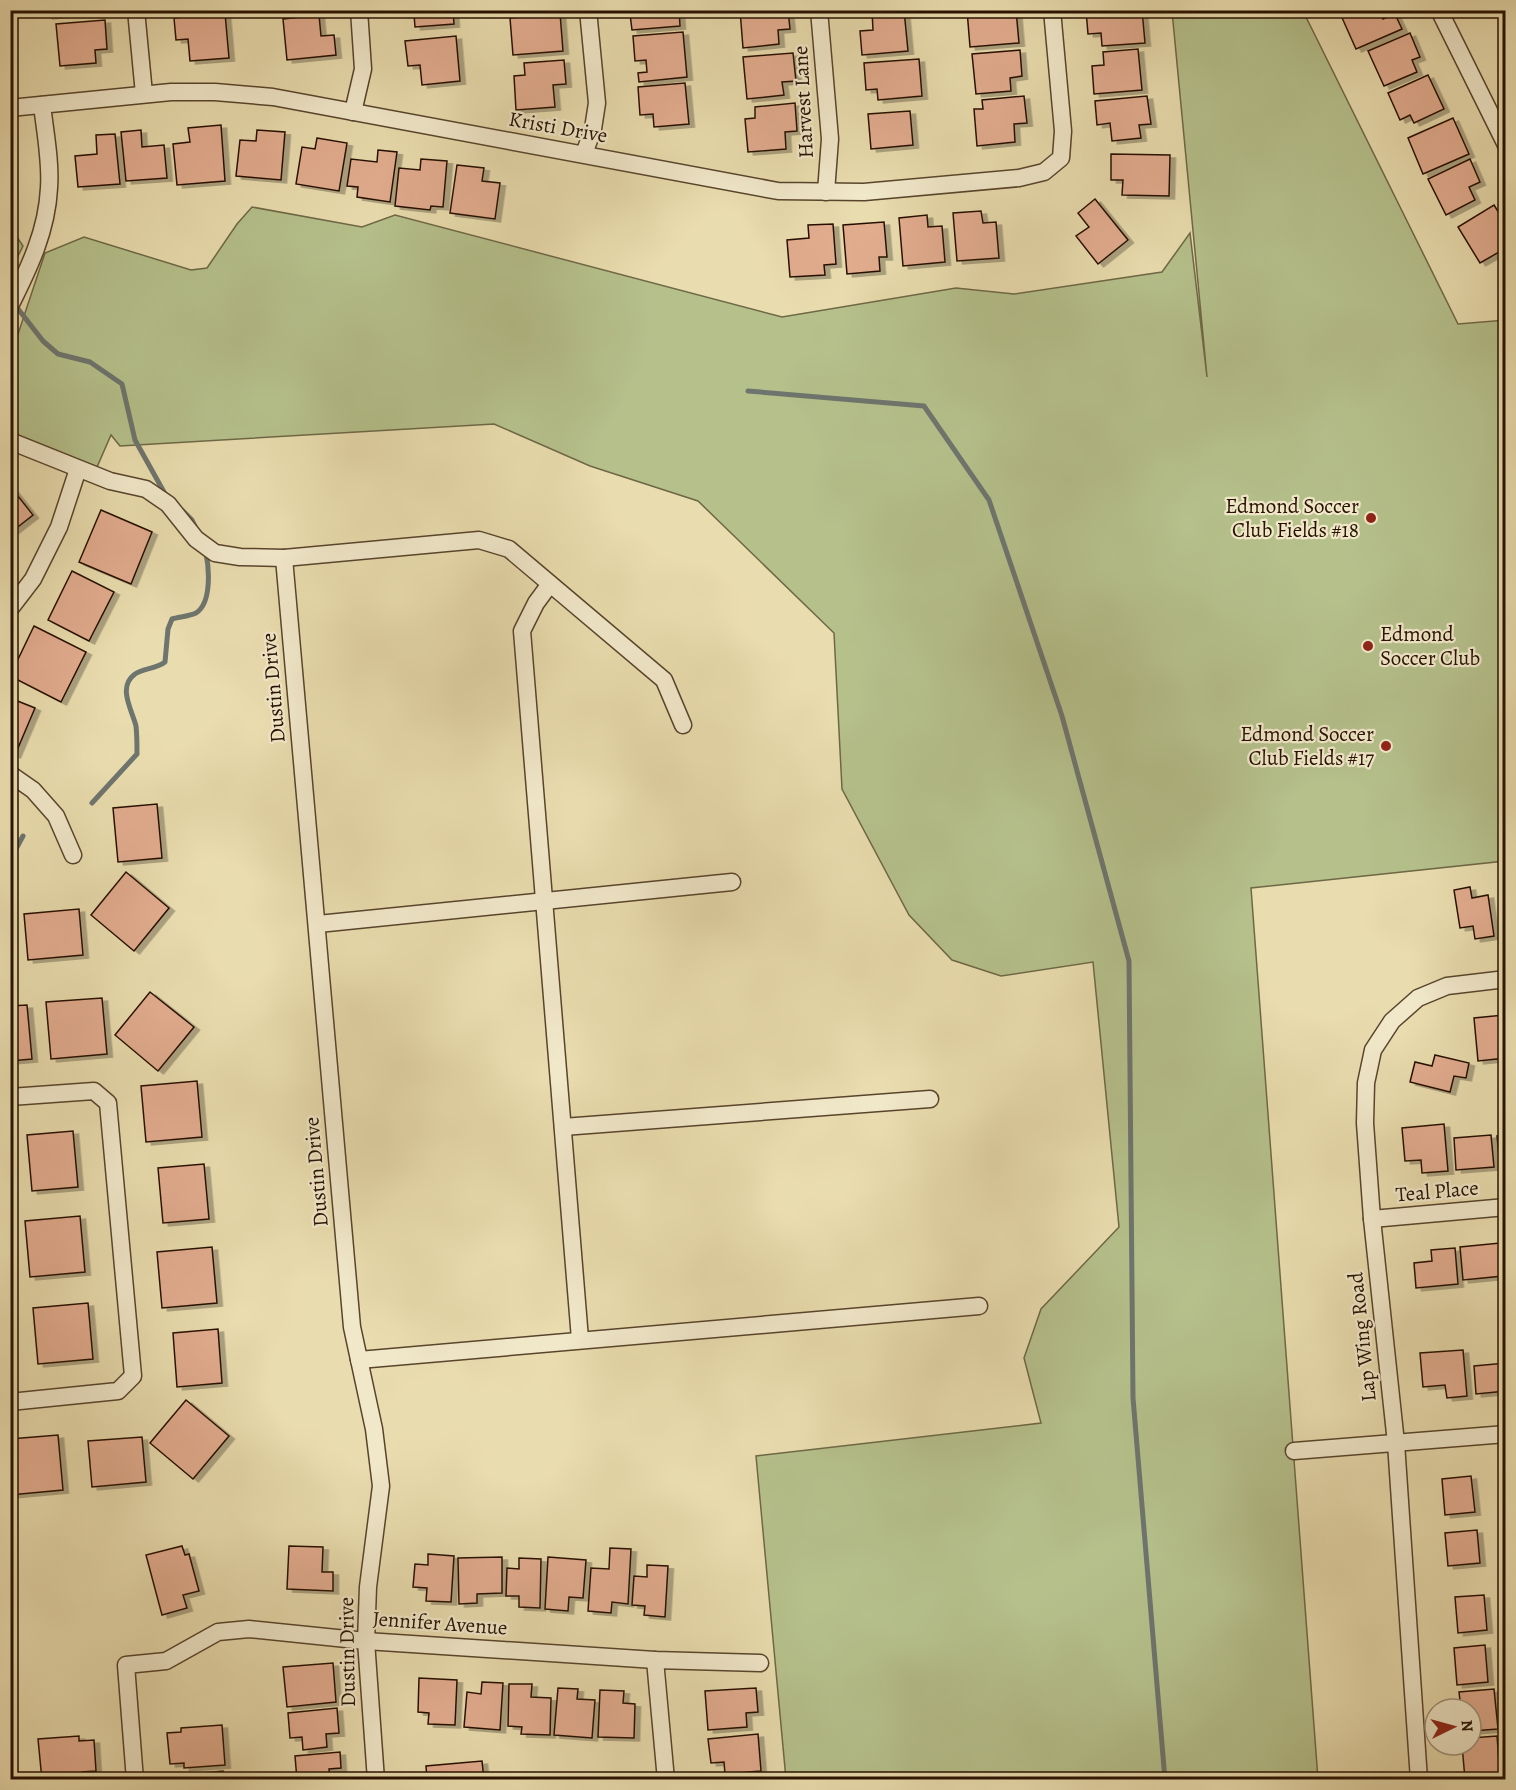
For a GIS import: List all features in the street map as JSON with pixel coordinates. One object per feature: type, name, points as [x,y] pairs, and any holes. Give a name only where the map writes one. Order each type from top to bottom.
[{"type":"street","points":[[136,10],[144,94]]},
{"type":"street","points":[[353,112],[363,69],[359,10]]},
{"type":"street","points":[[584,154],[593,129],[597,103],[588,10]]},
{"type":"street","name":"Harvest Lane","points":[[819,10],[830,138],[826,192]]},
{"type":"street","name":"Kristi Drive","points":[[10,108],[144,94],[215,92],[261,96],[353,112],[778,191],[864,192],[1019,178],[1044,172],[1061,158],[1063,131],[1052,10]]},
{"type":"street","points":[[1439,10],[1506,145]]},
{"type":"street","points":[[10,306],[35,255],[50,187],[42,105]]},
{"type":"street","points":[[10,441],[110,481],[146,489],[168,504],[196,539],[215,554],[284,558],[479,540],[509,549],[664,680],[683,725]]},
{"type":"street","points":[[10,609],[33,579],[59,527],[78,469]]},
{"type":"street","name":"Dustin Drive","points":[[284,558],[352,1327],[375,1429],[381,1486],[368,1587],[366,1641],[376,1779]]},
{"type":"street","points":[[550,584],[536,603],[522,632],[580,1339]]},
{"type":"street","points":[[10,774],[33,790],[56,816],[73,855]]},
{"type":"street","points":[[318,924],[732,882]]},
{"type":"street","name":"Lap Wing Road","points":[[1419,1779],[1396,1443],[1372,1219],[1365,1123],[1366,1083],[1373,1050],[1392,1021],[1418,998],[1447,986],[1506,980]]},
{"type":"street","points":[[10,1097],[94,1091],[108,1103],[133,1376],[118,1392],[10,1402]]},
{"type":"street","points":[[563,1127],[930,1098]]},
{"type":"street","name":"Teal Place","points":[[1372,1219],[1506,1207]]},
{"type":"street","points":[[359,1360],[979,1306]]},
{"type":"street","points":[[1294,1451],[1506,1434]]},
{"type":"street","name":"Jennifer Avenue","points":[[135,1779],[126,1665],[166,1661],[218,1632],[249,1629],[366,1641],[656,1660],[760,1663]]},
{"type":"street","points":[[656,1660],[666,1779]]},
{"type":"green space","points":[[1172,11],[1303,11],[1458,324],[1506,320],[1505,861],[1251,888],[1318,1779],[786,1779],[756,1456],[1041,1423],[1024,1358],[1041,1309],[1119,1227],[1093,962],[1001,976],[952,960],[909,915],[842,789],[834,633],[698,501],[590,466],[494,424],[120,446],[111,435],[97,467],[11,432],[11,355],[45,253],[84,237],[191,270],[207,268],[237,224],[252,207],[362,227],[395,215],[782,317],[956,288],[1014,294],[1162,272],[1190,233],[1207,377]]},
{"type":"green space","points":[[11,228],[23,246],[11,270]]},
{"type":"building","points":[[47,10],[90,10],[90,12],[47,16]]},
{"type":"building","points":[[401,10],[453,10],[454,24],[415,27],[414,14],[402,15]]},
{"type":"building","points":[[642,10],[679,10],[680,26],[632,30],[630,14],[642,12]]},
{"type":"building","points":[[740,10],[788,10],[790,29],[778,30],[779,44],[743,48]]},
{"type":"building","points":[[872,10],[904,10],[908,51],[862,55],[860,31],[873,30]]},
{"type":"building","points":[[967,10],[1016,10],[1019,43],[970,47]]},
{"type":"building","points":[[1086,10],[1142,10],[1145,43],[1102,46],[1101,33],[1088,34]]},
{"type":"building","points":[[1379,10],[1383,19],[1395,14],[1402,29],[1356,49],[1339,11]]},
{"type":"building","points":[[225,13],[229,58],[190,61],[188,39],[176,40],[174,18]]},
{"type":"building","points":[[560,13],[563,51],[513,55],[510,18]]},
{"type":"building","points":[[319,15],[321,36],[334,35],[336,55],[287,60],[283,19]]},
{"type":"building","points":[[105,20],[107,49],[95,50],[96,63],[60,66],[56,24]]},
{"type":"building","points":[[683,32],[687,77],[639,82],[638,73],[647,72],[646,60],[635,61],[633,36]]},
{"type":"building","points":[[1410,33],[1420,57],[1412,60],[1417,72],[1384,86],[1368,51]]},
{"type":"building","points":[[456,36],[460,81],[422,85],[420,65],[408,66],[405,41]]},
{"type":"building","points":[[1138,49],[1142,90],[1094,94],[1092,66],[1104,65],[1103,52]]},
{"type":"building","points":[[1020,50],[1022,76],[1010,78],[1011,91],[976,94],[972,54]]},
{"type":"building","points":[[793,53],[796,81],[782,82],[784,95],[747,99],[743,57]]},
{"type":"building","points":[[919,59],[922,96],[878,100],[877,89],[866,90],[864,63]]},
{"type":"building","points":[[564,60],[566,84],[553,85],[555,107],[516,110],[514,76],[525,75],[524,63]]},
{"type":"building","points":[[1428,75],[1444,109],[1414,123],[1410,115],[1400,120],[1388,93]]},
{"type":"building","points":[[685,83],[689,124],[654,127],[653,114],[640,115],[638,87]]},
{"type":"building","points":[[1024,96],[1027,123],[1014,124],[1015,142],[977,146],[974,109],[983,109],[982,100]]},
{"type":"building","points":[[1147,96],[1151,124],[1139,125],[1141,138],[1112,141],[1110,123],[1097,125],[1095,101]]},
{"type":"building","points":[[795,103],[797,131],[785,132],[786,149],[748,152],[745,119],[755,118],[755,107]]},
{"type":"building","points":[[910,111],[913,145],[871,149],[868,114]]},
{"type":"building","points":[[1453,118],[1469,154],[1423,174],[1408,138]]},
{"type":"building","points":[[221,125],[225,181],[177,185],[173,144],[190,142],[188,128]]},
{"type":"building","points":[[141,130],[142,147],[164,145],[167,178],[126,181],[121,132]]},
{"type":"building","points":[[257,130],[285,132],[281,180],[236,176],[240,140],[256,141]]},
{"type":"building","points":[[115,134],[120,184],[78,187],[75,156],[97,154],[96,135]]},
{"type":"building","points":[[317,138],[347,143],[339,191],[296,184],[302,147],[315,149]]},
{"type":"building","points":[[378,150],[397,152],[390,202],[357,197],[358,187],[347,186],[351,159],[377,162]]},
{"type":"building","points":[[1111,154],[1170,155],[1169,196],[1122,195],[1123,180],[1111,180]]},
{"type":"building","points":[[421,159],[447,161],[443,207],[431,206],[430,210],[395,206],[399,168],[420,170]]},
{"type":"building","points":[[1470,159],[1480,182],[1469,187],[1475,200],[1446,215],[1428,179]]},
{"type":"building","points":[[457,165],[484,168],[482,181],[500,183],[495,219],[450,213]]},
{"type":"building","points":[[1095,199],[1128,240],[1098,264],[1076,236],[1089,227],[1078,213]]},
{"type":"building","points":[[1494,205],[1506,224],[1506,248],[1480,263],[1458,227]]},
{"type":"building","points":[[981,211],[983,223],[996,222],[999,258],[957,261],[953,213]]},
{"type":"building","points":[[927,215],[928,227],[942,226],[945,262],[903,266],[899,218]]},
{"type":"building","points":[[884,222],[887,257],[879,257],[880,271],[847,274],[843,225]]},
{"type":"building","points":[[833,224],[836,264],[824,265],[825,275],[790,277],[787,240],[809,238],[808,225]]},
{"type":"building","points":[[10,486],[33,515],[10,533]]},
{"type":"building","points":[[101,510],[152,532],[131,584],[79,562]]},
{"type":"building","points":[[72,571],[114,592],[89,641],[48,620]]},
{"type":"building","points":[[34,626],[86,652],[61,702],[10,676]]},
{"type":"building","points":[[10,698],[35,708],[15,755],[10,753]]},
{"type":"building","points":[[157,804],[162,858],[118,862],[113,808]]},
{"type":"building","points":[[126,872],[169,908],[134,951],[91,915]]},
{"type":"building","points":[[1506,884],[1506,924],[1504,924],[1501,885]]},
{"type":"building","points":[[1470,887],[1472,898],[1488,895],[1494,936],[1475,939],[1473,926],[1460,928],[1454,890]]},
{"type":"building","points":[[79,909],[83,955],[28,960],[24,914]]},
{"type":"building","points":[[150,992],[194,1027],[158,1071],[115,1035]]},
{"type":"building","points":[[102,998],[107,1054],[51,1059],[46,1002]]},
{"type":"building","points":[[27,1005],[32,1059],[10,1061],[10,1006]]},
{"type":"building","points":[[1504,1015],[1506,1058],[1478,1061],[1474,1018]]},
{"type":"building","points":[[1435,1055],[1469,1063],[1466,1078],[1454,1076],[1450,1092],[1410,1082],[1415,1062],[1432,1066]]},
{"type":"building","points":[[197,1081],[202,1137],[146,1142],[141,1086]]},
{"type":"building","points":[[1444,1124],[1448,1171],[1422,1173],[1421,1160],[1405,1161],[1402,1128]]},
{"type":"building","points":[[73,1131],[78,1187],[32,1191],[27,1135]]},
{"type":"building","points":[[1491,1135],[1494,1167],[1456,1170],[1454,1138]]},
{"type":"building","points":[[1506,1135],[1506,1164],[1500,1165],[1497,1136]]},
{"type":"building","points":[[204,1164],[209,1219],[163,1223],[158,1168]]},
{"type":"building","points":[[80,1216],[85,1272],[30,1277],[25,1221]]},
{"type":"building","points":[[1500,1243],[1503,1276],[1463,1280],[1460,1247]]},
{"type":"building","points":[[212,1247],[217,1303],[162,1308],[157,1252]]},
{"type":"building","points":[[1455,1248],[1458,1284],[1416,1288],[1414,1263],[1432,1261],[1431,1250]]},
{"type":"building","points":[[88,1303],[93,1359],[38,1364],[33,1308]]},
{"type":"building","points":[[218,1329],[222,1383],[177,1387],[173,1333]]},
{"type":"building","points":[[1463,1350],[1467,1396],[1447,1398],[1445,1385],[1423,1387],[1420,1353]]},
{"type":"building","points":[[1506,1363],[1506,1391],[1476,1394],[1474,1366]]},
{"type":"building","points":[[186,1400],[229,1436],[193,1479],[150,1443]]},
{"type":"building","points":[[58,1435],[63,1490],[10,1495],[10,1439]]},
{"type":"building","points":[[142,1437],[146,1482],[92,1487],[88,1441]]},
{"type":"building","points":[[1471,1476],[1475,1512],[1445,1515],[1442,1479]]},
{"type":"building","points":[[1477,1530],[1480,1563],[1448,1566],[1445,1533]]},
{"type":"building","points":[[182,1546],[185,1555],[189,1554],[199,1591],[183,1595],[187,1608],[162,1615],[146,1555]]},
{"type":"building","points":[[289,1546],[323,1547],[322,1572],[333,1572],[333,1591],[287,1589]]},
{"type":"building","points":[[610,1548],[631,1549],[628,1604],[612,1602],[611,1613],[588,1611],[591,1568],[609,1569]]},
{"type":"building","points":[[428,1554],[454,1556],[451,1602],[426,1601],[427,1588],[413,1587],[415,1564],[428,1565]]},
{"type":"building","points":[[502,1557],[502,1593],[477,1594],[477,1603],[459,1604],[458,1558]]},
{"type":"building","points":[[548,1557],[586,1560],[583,1598],[569,1597],[568,1611],[545,1609]]},
{"type":"building","points":[[519,1558],[541,1559],[540,1608],[519,1607],[519,1596],[506,1596],[507,1568],[519,1569]]},
{"type":"building","points":[[647,1565],[668,1566],[665,1617],[644,1615],[645,1606],[632,1605],[634,1576],[647,1577]]},
{"type":"building","points":[[1484,1595],[1487,1630],[1458,1633],[1455,1597]]},
{"type":"building","points":[[1485,1645],[1488,1682],[1457,1685],[1454,1648]]},
{"type":"building","points":[[333,1663],[336,1702],[287,1707],[283,1667]]},
{"type":"building","points":[[419,1678],[457,1680],[455,1725],[428,1724],[429,1713],[418,1712]]},
{"type":"building","points":[[482,1682],[503,1683],[500,1730],[464,1727],[467,1692],[481,1694]]},
{"type":"building","points":[[509,1684],[532,1684],[531,1697],[551,1698],[550,1735],[521,1734],[522,1727],[508,1726]]},
{"type":"building","points":[[558,1688],[578,1689],[577,1699],[595,1700],[592,1738],[554,1735]]},
{"type":"building","points":[[756,1688],[758,1712],[746,1713],[747,1727],[708,1730],[705,1691]]},
{"type":"building","points":[[1494,1689],[1498,1729],[1483,1730],[1483,1697],[1460,1697],[1459,1692]]},
{"type":"building","points":[[600,1690],[624,1691],[623,1703],[635,1704],[634,1738],[598,1737]]},
{"type":"building","points":[[337,1708],[339,1733],[326,1734],[327,1747],[303,1750],[302,1737],[290,1738],[288,1713]]},
{"type":"building","points":[[222,1725],[225,1765],[184,1768],[184,1763],[170,1764],[167,1733],[181,1732],[181,1728]]},
{"type":"building","points":[[758,1734],[761,1771],[725,1774],[724,1762],[711,1763],[708,1739]]},
{"type":"building","points":[[79,1736],[79,1741],[94,1740],[96,1771],[82,1772],[82,1776],[42,1780],[38,1739]]},
{"type":"building","points":[[1497,1736],[1500,1776],[1465,1779],[1463,1757],[1483,1757],[1483,1737]]},
{"type":"building","points":[[340,1752],[341,1768],[329,1769],[330,1780],[297,1780],[295,1756]]},
{"type":"building","points":[[482,1761],[484,1780],[427,1780],[426,1766]]},
{"type":"building","points":[[223,1771],[224,1780],[174,1780],[183,1779],[183,1775]]},
{"type":"waterway","points":[[15,305],[43,341],[58,354],[90,362],[122,384],[135,440],[164,492]]},
{"type":"waterway","points":[[748,391],[924,406],[989,500],[1062,716],[1129,961],[1133,1398],[1165,1780]]},
{"type":"waterway","points":[[183,511],[196,528]]},
{"type":"waterway","points":[[92,803],[137,754],[136,726],[127,699],[127,685],[135,674],[165,662],[168,629],[172,619],[196,613],[205,602],[208,585],[206,553]]},
{"type":"waterway","points":[[10,860],[23,836]]},
{"type":"place","name":"Edmond Soccer Club Fields #18","points":[[1371,518]]},
{"type":"place","name":"Edmond Soccer Club","points":[[1368,646]]},
{"type":"place","name":"Edmond Soccer Club Fields #17","points":[[1386,746]]}]
